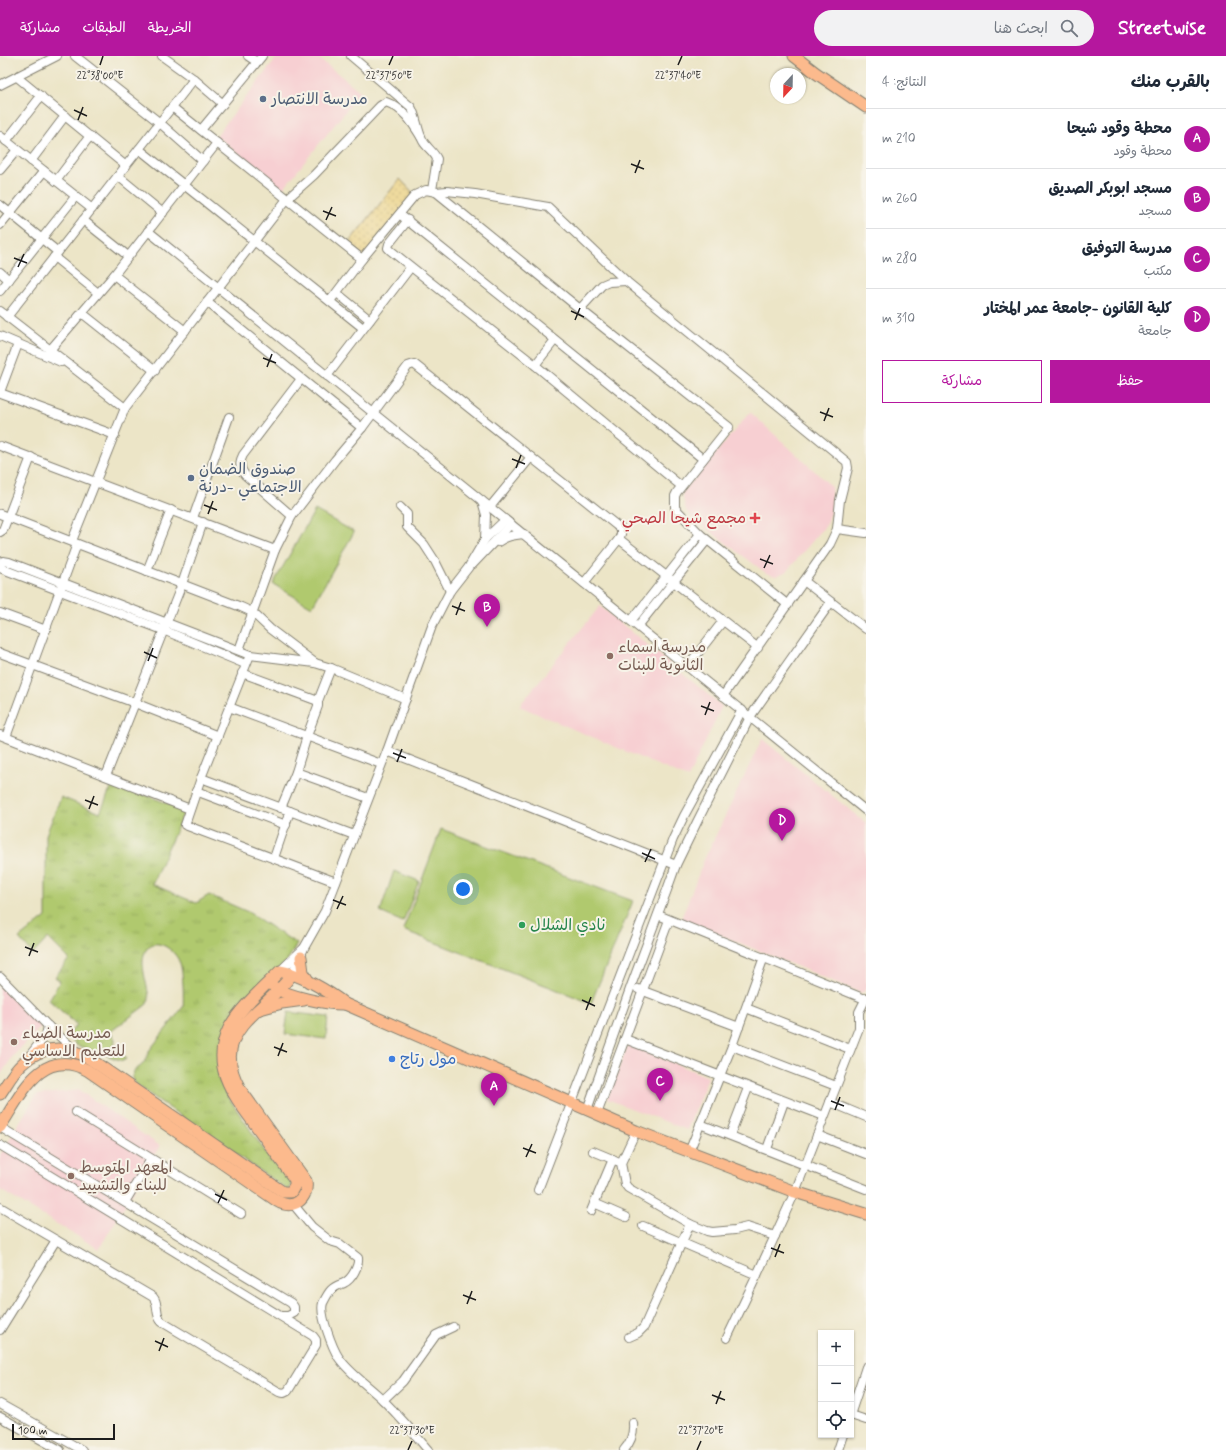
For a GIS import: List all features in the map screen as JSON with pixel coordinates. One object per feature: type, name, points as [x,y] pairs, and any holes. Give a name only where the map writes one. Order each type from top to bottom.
[{"type":"main road","points":[[794,56],[866,107]]},
{"type":"main road","points":[[302,953],[303,972],[309,982]]},
{"type":"main road","points":[[0,1094],[17,1068],[27,1059],[52,1049],[65,1049],[78,1053],[90,1059],[283,1192],[291,1192],[296,1185],[295,1180],[232,1093],[226,1080],[223,1066],[224,1044],[229,1028],[238,1015],[280,971],[292,974],[309,982],[330,993],[345,1004],[636,1131],[795,1192],[866,1214]]},
{"type":"main road","points":[[0,1127],[30,1081],[38,1073],[47,1067],[58,1064],[76,1065],[87,1070],[277,1202],[285,1205],[293,1204],[300,1200],[305,1193],[306,1181],[240,1089],[232,1068],[232,1046],[237,1033],[245,1021],[284,986],[292,974]]},
{"type":"main road","points":[[269,982],[279,990],[312,1000],[328,1004],[345,1004]]},
{"type":"main road","points":[[258,1009],[282,1003],[312,1000]]},
{"type":"street","points":[[0,86],[57,56]]},
{"type":"street","points":[[74,56],[160,123],[203,161]]},
{"type":"street","points":[[162,56],[194,79],[223,104]]},
{"type":"street","points":[[201,130],[259,59],[248,56]]},
{"type":"street","points":[[351,56],[411,107],[414,112],[421,137]]},
{"type":"street","points":[[17,77],[126,166]]},
{"type":"street","points":[[7,317],[194,79]]},
{"type":"street","points":[[41,96],[3,139],[92,209]]},
{"type":"street","points":[[190,809],[3,736],[33,665],[64,583],[75,543],[96,482],[125,408],[287,199],[314,175],[380,106],[386,102],[393,104],[406,114],[426,144],[435,154],[437,159],[434,191]]},
{"type":"street","points":[[172,107],[362,259]]},
{"type":"street","points":[[31,161],[65,116]]},
{"type":"street","points":[[56,181],[90,136]]},
{"type":"street","points":[[50,350],[114,275],[217,143]]},
{"type":"street","points":[[139,149],[363,328]]},
{"type":"street","points":[[0,170],[17,150]]},
{"type":"street","points":[[0,225],[44,171]]},
{"type":"street","points":[[118,176],[162,213]]},
{"type":"street","points":[[434,191],[729,427],[681,486],[675,496],[675,508],[700,534],[788,605]]},
{"type":"street","points":[[330,302],[362,259],[420,192],[447,191],[475,194],[548,207],[626,281],[846,462],[848,468],[840,500],[837,529],[830,544],[724,696]]},
{"type":"street","points":[[0,291],[75,196]]},
{"type":"street","points":[[0,205],[42,239],[56,255],[98,293]]},
{"type":"street","points":[[400,214],[703,459]]},
{"type":"street","points":[[83,220],[128,256]]},
{"type":"street","points":[[408,220],[389,244],[388,248],[390,250],[410,268],[535,365],[681,486]]},
{"type":"street","points":[[148,231],[866,811]]},
{"type":"street","points":[[327,376],[410,268]]},
{"type":"street","points":[[0,272],[9,280]]},
{"type":"street","points":[[114,275],[185,331]]},
{"type":"street","points":[[580,309],[602,285],[609,282],[626,281]]},
{"type":"street","points":[[337,293],[370,320]]},
{"type":"street","points":[[207,302],[362,428]]},
{"type":"street","points":[[0,311],[125,408]]},
{"type":"street","points":[[82,313],[154,371]]},
{"type":"street","points":[[0,336],[71,366]]},
{"type":"street","points":[[535,365],[555,340]]},
{"type":"street","points":[[18,344],[0,393],[115,435]]},
{"type":"street","points":[[238,650],[275,550],[292,516],[326,471],[362,428],[408,366],[414,364],[621,529],[619,539],[584,583]]},
{"type":"street","points":[[292,516],[245,475],[241,469],[240,462],[243,455],[301,379]]},
{"type":"street","points":[[193,518],[229,417]]},
{"type":"street","points":[[0,446],[275,550]]},
{"type":"street","points":[[0,532],[3,530],[4,515],[31,457]]},
{"type":"street","points":[[490,507],[531,457]]},
{"type":"street","points":[[482,501],[486,515],[485,539]]},
{"type":"street","points":[[400,507],[407,514],[408,527],[424,544],[435,561],[450,591]]},
{"type":"street","points":[[147,571],[170,510]]},
{"type":"street","points":[[4,515],[252,612],[270,629],[315,663]]},
{"type":"street","points":[[106,776],[182,584],[203,522]]},
{"type":"street","points":[[292,974],[325,910],[387,750],[432,626],[450,591],[468,568],[485,539],[508,522]]},
{"type":"street","points":[[468,568],[479,559],[508,522]]},
{"type":"street","points":[[837,529],[866,532]]},
{"type":"street","points":[[490,546],[504,537],[524,534]]},
{"type":"street","points":[[670,579],[700,534]]},
{"type":"street","points":[[619,539],[758,648]]},
{"type":"street","points":[[634,624],[670,579],[707,540]]},
{"type":"street","points":[[245,664],[165,626],[64,583],[9,562],[4,561],[0,567],[60,592],[165,626],[238,650],[250,655],[315,663],[331,668],[406,699]]},
{"type":"street","points":[[804,581],[866,629]]},
{"type":"street","points":[[592,1112],[631,986],[676,865],[696,822],[750,717],[831,602]]},
{"type":"street","points":[[0,613],[46,630]]},
{"type":"street","points":[[687,667],[723,621]]},
{"type":"street","points":[[0,653],[135,703],[218,736]]},
{"type":"street","points":[[250,655],[245,664],[184,825],[336,882]]},
{"type":"street","points":[[281,808],[296,772],[318,706],[318,701],[331,668]]},
{"type":"street","points":[[242,673],[318,701]]},
{"type":"street","points":[[229,707],[381,764]]},
{"type":"street","points":[[538,1190],[665,860],[684,816],[742,710]]},
{"type":"street","points":[[387,750],[676,865]]},
{"type":"street","points":[[296,772],[368,798]]},
{"type":"street","points":[[201,778],[354,835]]},
{"type":"street","points":[[196,791],[286,825]]},
{"type":"street","points":[[274,858],[290,811]]},
{"type":"street","points":[[658,915],[866,998],[859,1012],[859,1028],[795,1192],[727,1338]]},
{"type":"street","points":[[592,1112],[625,1039],[669,920]]},
{"type":"street","points":[[280,971],[302,953]]},
{"type":"street","points":[[689,1152],[732,1046],[764,957]]},
{"type":"street","points":[[0,977],[48,1026],[78,1053]]},
{"type":"street","points":[[631,986],[738,1027]]},
{"type":"street","points":[[746,1008],[850,1049]]},
{"type":"street","points":[[859,1019],[866,1025]]},
{"type":"street","points":[[27,1059],[46,1035],[48,1026]]},
{"type":"street","points":[[625,1039],[784,1102],[824,1116]]},
{"type":"street","points":[[732,1046],[836,1086]]},
{"type":"street","points":[[730,1135],[748,1088]]},
{"type":"street","points":[[767,1149],[784,1102]]},
{"type":"street","points":[[830,1102],[866,1116]]},
{"type":"street","points":[[76,1112],[241,1214]]},
{"type":"street","points":[[700,1124],[806,1164],[866,1189]]},
{"type":"street","points":[[0,1127],[291,1303],[294,1307],[296,1325]]},
{"type":"street","points":[[636,1131],[621,1163],[625,1184],[628,1188],[690,1224],[712,1232],[747,1227],[775,1236]]},
{"type":"street","points":[[817,1135],[866,1154]]},
{"type":"street","points":[[0,1145],[296,1325],[313,1336],[316,1340],[316,1345],[288,1391],[281,1393],[162,1322],[157,1314],[157,1303],[153,1297],[0,1207]]},
{"type":"street","points":[[593,1151],[621,1163]]},
{"type":"street","points":[[125,1202],[151,1159]]},
{"type":"street","points":[[613,1159],[593,1207],[626,1217]]},
{"type":"street","points":[[293,1204],[312,1227],[330,1241],[340,1244],[358,1258],[358,1263],[349,1279],[345,1283],[339,1284],[331,1290],[323,1305],[322,1312],[333,1346],[339,1358],[383,1400],[428,1450]]},
{"type":"street","points":[[629,1337],[638,1333],[644,1327],[690,1224]]},
{"type":"street","points":[[643,1226],[757,1275]]},
{"type":"street","points":[[0,1330],[56,1240]]},
{"type":"street","points":[[281,1316],[288,1316],[294,1313]]},
{"type":"street","points":[[383,1400],[403,1382],[436,1335],[453,1328]]},
{"type":"street","points":[[854,1406],[863,1384],[866,1367]]},
{"type":"street","points":[[0,1404],[82,1450]]},
{"type":"street","points":[[854,1414],[866,1420]]},
{"type":"street","points":[[0,1417],[60,1450]]},
{"type":"street","points":[[624,1450],[632,1439],[633,1423]]},
{"type":"street","points":[[841,1449],[843,1438]]},
{"type":"shaded area","points":[[278,56],[316,56],[361,92],[282,190],[216,136]]},
{"type":"shaded area","points":[[750,412],[831,486],[832,508],[827,524],[787,571],[776,576],[766,573],[691,517],[686,510],[682,493]]},
{"type":"shaded area","name":"مدرسة اسماء الثانوية للبنات","points":[[600,606],[722,706],[688,778],[519,706]]},
{"type":"shaded area","points":[[762,739],[866,823],[866,989],[862,993],[681,919],[704,860]]},
{"type":"shaded area","name":"مدرسة الضياء للتعليم الاساسي","points":[[0,985],[41,1027],[13,1056],[0,1076]]},
{"type":"shaded area","points":[[628,1044],[708,1077],[687,1130],[607,1099]]},
{"type":"shaded area","name":"المعهد المتوسط للبناء والتشييد","points":[[79,1090],[160,1146],[99,1249],[0,1190],[0,1155],[36,1095]]},
{"type":"green space","points":[[315,510],[354,532],[312,607],[273,584]]},
{"type":"green space","points":[[113,783],[185,810],[152,884],[196,903],[209,895],[248,912],[297,944],[287,961],[246,1001],[218,1064],[219,1078],[228,1097],[270,1159],[292,1183],[289,1191],[138,1086],[134,1080],[134,1071],[143,1064],[149,1051],[183,1007],[181,967],[177,957],[172,951],[160,944],[154,944],[149,946],[145,951],[143,964],[149,999],[146,1005],[110,1032],[115,1039],[114,1049],[127,1058],[123,1061],[76,1045],[68,1035],[77,1025],[49,1000],[60,981],[55,977],[69,959],[48,938],[33,954],[19,938],[46,917],[46,835],[61,797],[100,813]]},
{"type":"green space","name":"نادي الشلال","points":[[441,829],[633,901],[591,1003],[403,930]]},
{"type":"green space","points":[[394,871],[419,881],[403,922],[380,912]]},
{"type":"green space","points":[[288,1012],[328,1017],[326,1039],[285,1034]]},
{"type":"sand","points":[[400,179],[416,196],[365,261],[346,246]]},
{"type":"place","name":"مدرسة الانتصار","points":[[263,99]]},
{"type":"place","name":"صندوق الضمان الاجتماعي -درنة","points":[[191,478]]},
{"type":"place","name":"مجمع شيحا الصحي","points":[[755,518]]},
{"type":"place","name":"مسجد ابوبكر الصديق","points":[[487,627]]},
{"type":"place","name":"مدرسة اسماء الثانوية للبنات","points":[[610,656]]},
{"type":"place","name":"كلية القانون -جامعة عمر المختار","points":[[782,841]]},
{"type":"place","name":"نادي الشلال","points":[[522,925]]},
{"type":"place","name":"مدرسة الضياء للتعليم الاساسي","points":[[14,1042]]},
{"type":"place","name":"مول رتاج","points":[[392,1059]]},
{"type":"place","name":"مدرسة التوفيق","points":[[660,1101]]},
{"type":"place","name":"محطة وقود شيحا","points":[[494,1106]]},
{"type":"place","name":"المعهد المتوسط للبناء والتشييد","points":[[71,1176]]}]
